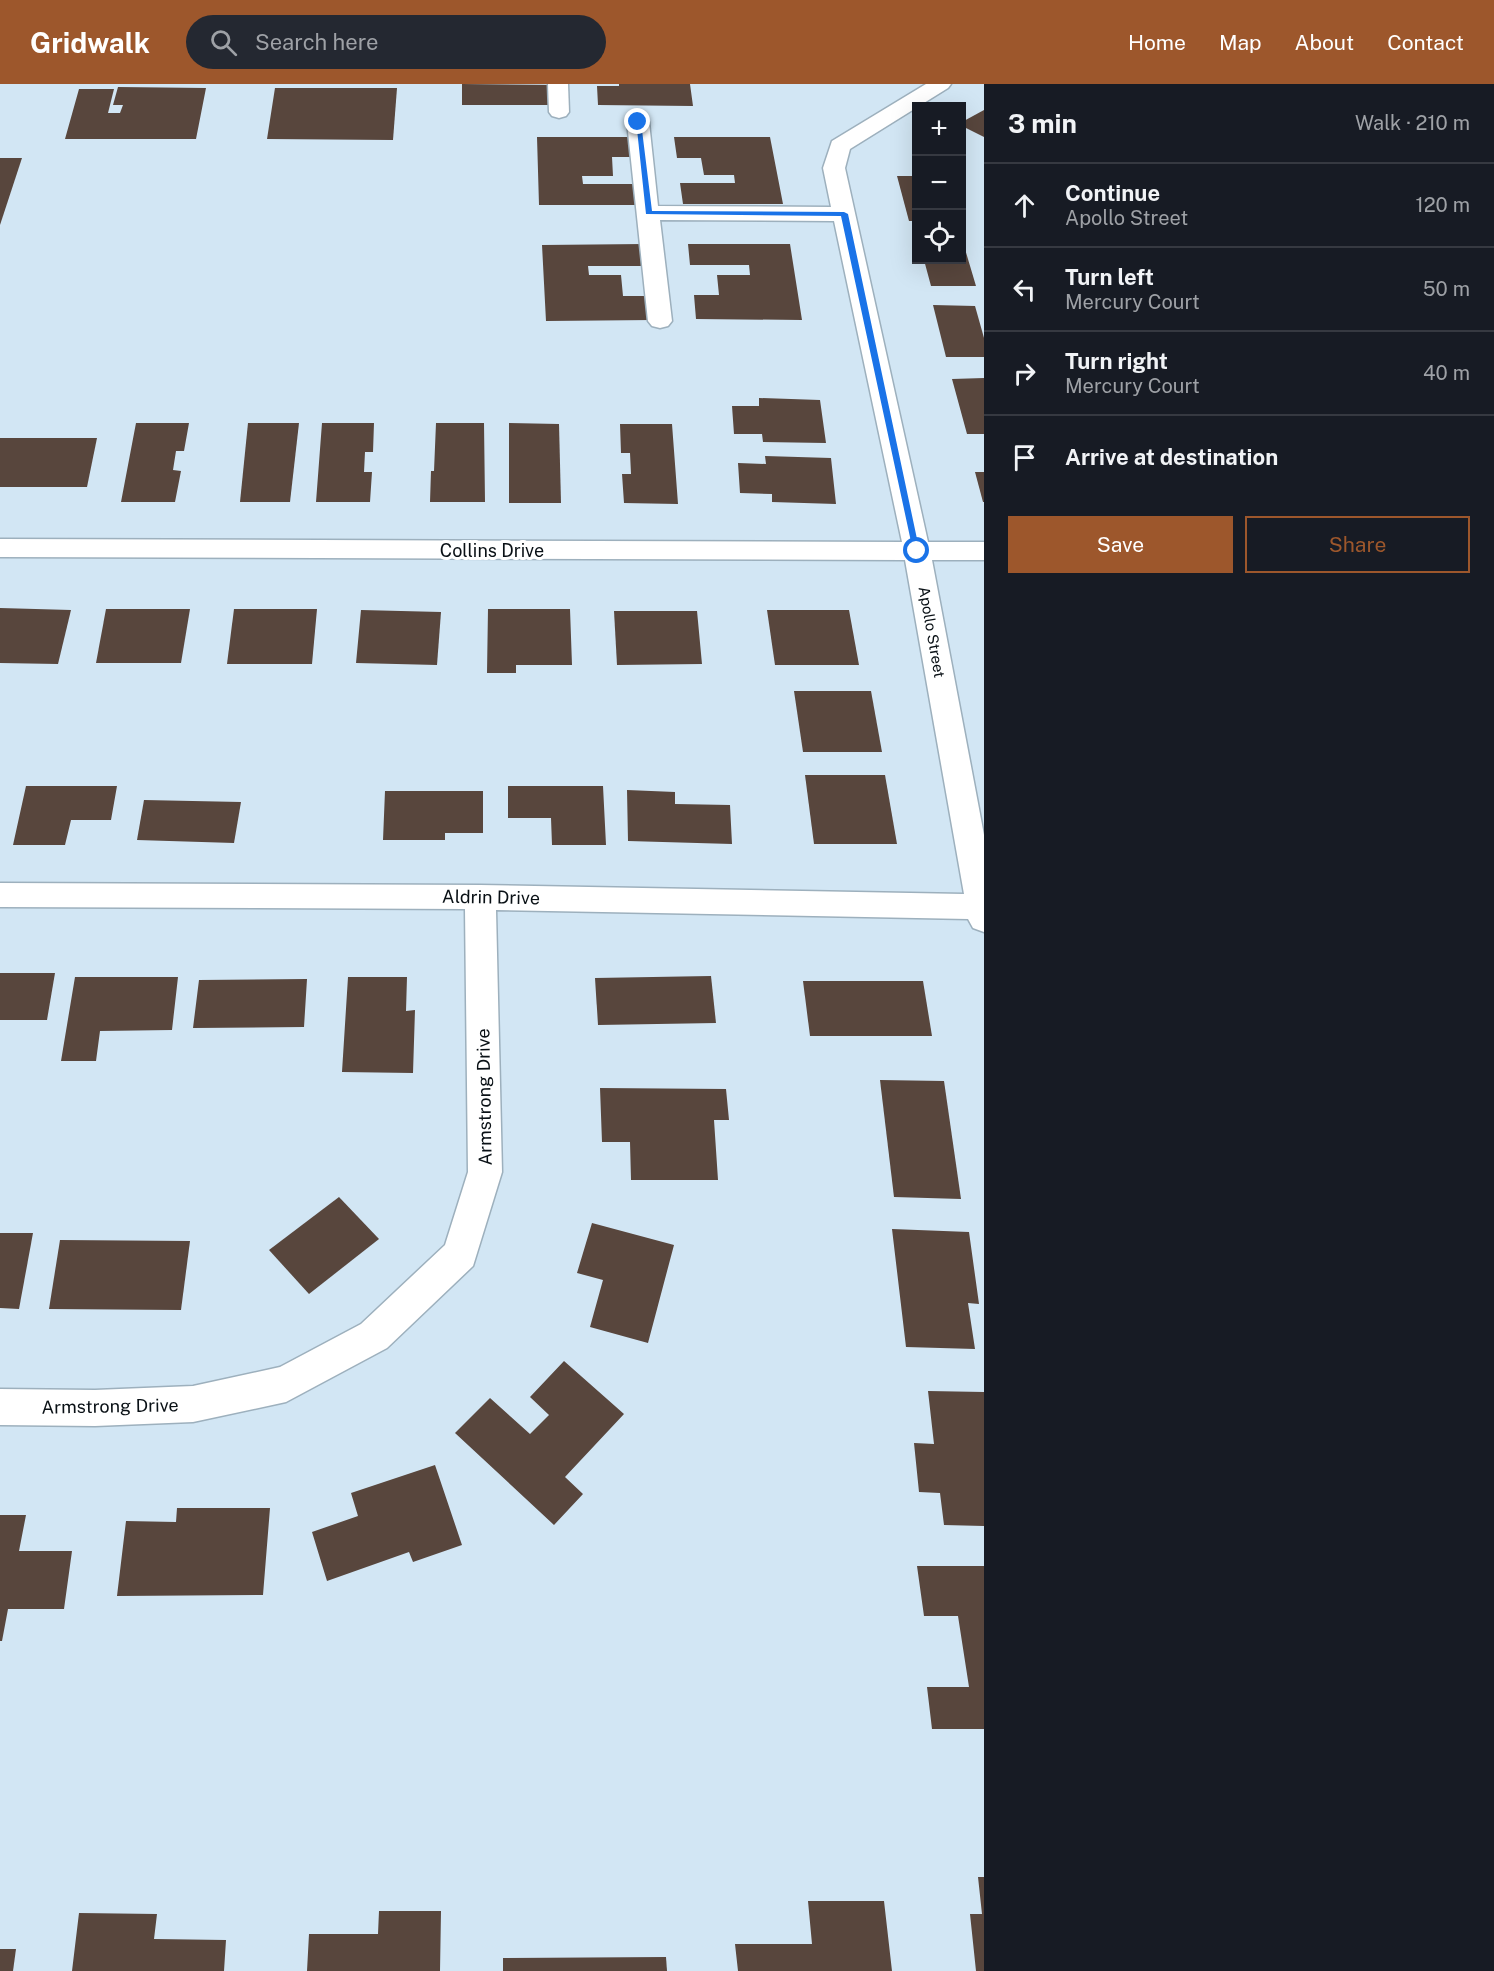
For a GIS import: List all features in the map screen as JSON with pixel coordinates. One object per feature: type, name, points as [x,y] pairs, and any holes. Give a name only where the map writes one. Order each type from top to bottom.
[{"type":"street","points":[[558,84],[559,112]]},
{"type":"street","name":"Apollo Street","points":[[941,84],[840,146],[834,168],[917,551],[983,913]]},
{"type":"street","points":[[638,122],[660,321]]},
{"type":"street","points":[[648,213],[844,214]]},
{"type":"street","name":"Collins Drive","points":[[0,548],[984,551]]},
{"type":"street","name":"Aldrin Drive","points":[[0,895],[480,897],[983,913]]},
{"type":"street","name":"Armstrong Drive","points":[[0,1407],[95,1408],[193,1404],[286,1384],[374,1336],[460,1254],[486,1172],[480,897]]},
{"type":"building","points":[[462,84],[558,85],[559,105],[462,105]]},
{"type":"building","points":[[619,84],[690,84],[693,106],[598,105],[597,86],[619,86]]},
{"type":"building","points":[[118,87],[206,88],[196,139],[65,139],[79,89],[114,89],[108,113],[120,113],[123,105],[113,105]]},
{"type":"building","points":[[275,88],[397,88],[393,140],[267,139]]},
{"type":"building","points":[[984,110],[984,137],[966,128],[966,120]]},
{"type":"building","points":[[537,137],[634,137],[636,157],[612,157],[613,176],[582,176],[583,184],[639,184],[640,205],[539,205]]},
{"type":"building","points":[[674,137],[770,137],[783,204],[683,204],[680,183],[735,183],[734,175],[704,175],[701,158],[677,158]]},
{"type":"building","points":[[0,158],[22,158],[0,225]]},
{"type":"building","points":[[897,176],[912,176],[912,221],[909,221]]},
{"type":"building","points":[[644,244],[646,266],[588,266],[589,275],[621,275],[623,296],[650,296],[653,320],[546,321],[542,245]]},
{"type":"building","points":[[688,244],[790,244],[802,320],[696,319],[694,295],[719,295],[717,275],[750,275],[749,265],[690,265]]},
{"type":"building","points":[[966,252],[976,286],[931,286],[925,264],[966,264]]},
{"type":"building","points":[[933,305],[975,306],[984,338],[984,357],[946,357]]},
{"type":"building","points":[[984,378],[984,434],[967,434],[952,379]]},
{"type":"building","points":[[759,398],[820,400],[826,443],[763,442],[762,434],[734,434],[732,406],[759,406]]},
{"type":"building","points":[[136,423],[189,423],[184,451],[176,451],[173,470],[181,471],[175,502],[121,502]]},
{"type":"building","points":[[248,423],[299,423],[290,502],[240,502]]},
{"type":"building","points":[[322,423],[374,423],[373,452],[365,452],[364,472],[372,472],[370,502],[316,502]]},
{"type":"building","points":[[436,423],[484,423],[485,502],[430,502]]},
{"type":"building","points":[[509,423],[559,424],[561,503],[509,503]]},
{"type":"building","points":[[620,424],[672,424],[678,504],[624,503],[622,474],[631,474],[630,453],[621,453]]},
{"type":"building","points":[[0,438],[97,438],[87,487],[0,487]]},
{"type":"building","points":[[765,456],[831,458],[836,504],[772,502],[772,494],[740,493],[738,463],[766,464]]},
{"type":"building","points":[[975,472],[984,472],[984,502],[983,502]]},
{"type":"building","points":[[0,608],[71,610],[58,664],[0,663]]},
{"type":"building","points":[[106,609],[190,609],[181,663],[96,663]]},
{"type":"building","points":[[234,609],[317,609],[312,664],[227,664]]},
{"type":"building","points":[[488,609],[570,609],[572,665],[516,665],[516,673],[487,673]]},
{"type":"building","points":[[361,610],[441,612],[437,665],[356,663]]},
{"type":"building","points":[[767,610],[849,610],[859,665],[775,665]]},
{"type":"building","points":[[614,611],[697,611],[702,664],[617,665]]},
{"type":"building","points":[[794,691],[871,691],[882,752],[803,752]]},
{"type":"building","points":[[805,775],[885,775],[897,844],[814,844]]},
{"type":"building","points":[[26,786],[117,786],[111,820],[71,820],[65,845],[13,845]]},
{"type":"building","points":[[508,786],[603,786],[606,845],[552,845],[551,818],[508,818]]},
{"type":"building","points":[[627,790],[675,792],[675,804],[730,805],[732,844],[628,841]]},
{"type":"building","points":[[385,791],[483,791],[483,833],[445,833],[445,840],[383,840]]},
{"type":"building","points":[[144,800],[241,802],[234,843],[137,840]]},
{"type":"building","points":[[0,973],[55,973],[47,1020],[0,1020]]},
{"type":"building","points":[[711,976],[716,1023],[598,1025],[595,978]]},
{"type":"building","points":[[75,977],[178,977],[172,1030],[100,1031],[96,1061],[61,1061]]},
{"type":"building","points":[[348,977],[407,977],[406,1011],[415,1010],[413,1073],[342,1072]]},
{"type":"building","points":[[307,979],[304,1027],[193,1028],[199,980]]},
{"type":"building","points":[[803,981],[923,981],[932,1036],[810,1036]]},
{"type":"building","points":[[880,1080],[944,1081],[961,1199],[894,1197]]},
{"type":"building","points":[[600,1088],[726,1089],[729,1120],[714,1120],[718,1180],[631,1180],[630,1142],[602,1142]]},
{"type":"building","points":[[339,1197],[379,1239],[309,1294],[269,1250]]},
{"type":"building","points":[[592,1223],[674,1245],[648,1343],[590,1327],[603,1280],[577,1273]]},
{"type":"building","points":[[892,1229],[969,1232],[979,1304],[968,1303],[975,1349],[906,1347]]},
{"type":"building","points":[[0,1233],[33,1233],[19,1309],[0,1308]]},
{"type":"building","points":[[60,1240],[190,1241],[181,1310],[49,1309]]},
{"type":"building","points":[[564,1361],[624,1414],[565,1477],[583,1494],[554,1525],[455,1433],[490,1398],[530,1434],[549,1415],[530,1397]]},
{"type":"building","points":[[928,1391],[984,1392],[984,1526],[944,1525],[940,1493],[919,1492],[914,1443],[934,1444]]},
{"type":"building","points":[[435,1465],[462,1545],[413,1562],[409,1552],[327,1581],[312,1532],[358,1516],[351,1493]]},
{"type":"building","points":[[177,1508],[270,1508],[263,1595],[117,1596],[126,1521],[176,1522]]},
{"type":"building","points":[[0,1515],[26,1515],[19,1551],[72,1551],[64,1609],[8,1609],[2,1641],[0,1641]]},
{"type":"building","points":[[917,1566],[984,1566],[984,1729],[932,1729],[927,1687],[969,1687],[958,1616],[924,1616]]},
{"type":"building","points":[[978,1877],[984,1877],[984,1971],[976,1971],[970,1914],[982,1914]]},
{"type":"building","points":[[808,1901],[884,1901],[892,1971],[738,1971],[735,1944],[812,1944]]},
{"type":"building","points":[[379,1911],[441,1911],[440,1971],[307,1971],[309,1934],[378,1934]]},
{"type":"building","points":[[79,1913],[157,1914],[154,1939],[226,1940],[224,1971],[72,1971]]},
{"type":"building","points":[[0,1949],[16,1949],[13,1971],[0,1971]]},
{"type":"building","points":[[666,1957],[667,1971],[503,1971],[503,1958]]},
{"type":"route","points":[[638,122],[648,213],[844,214],[917,551]]}]
